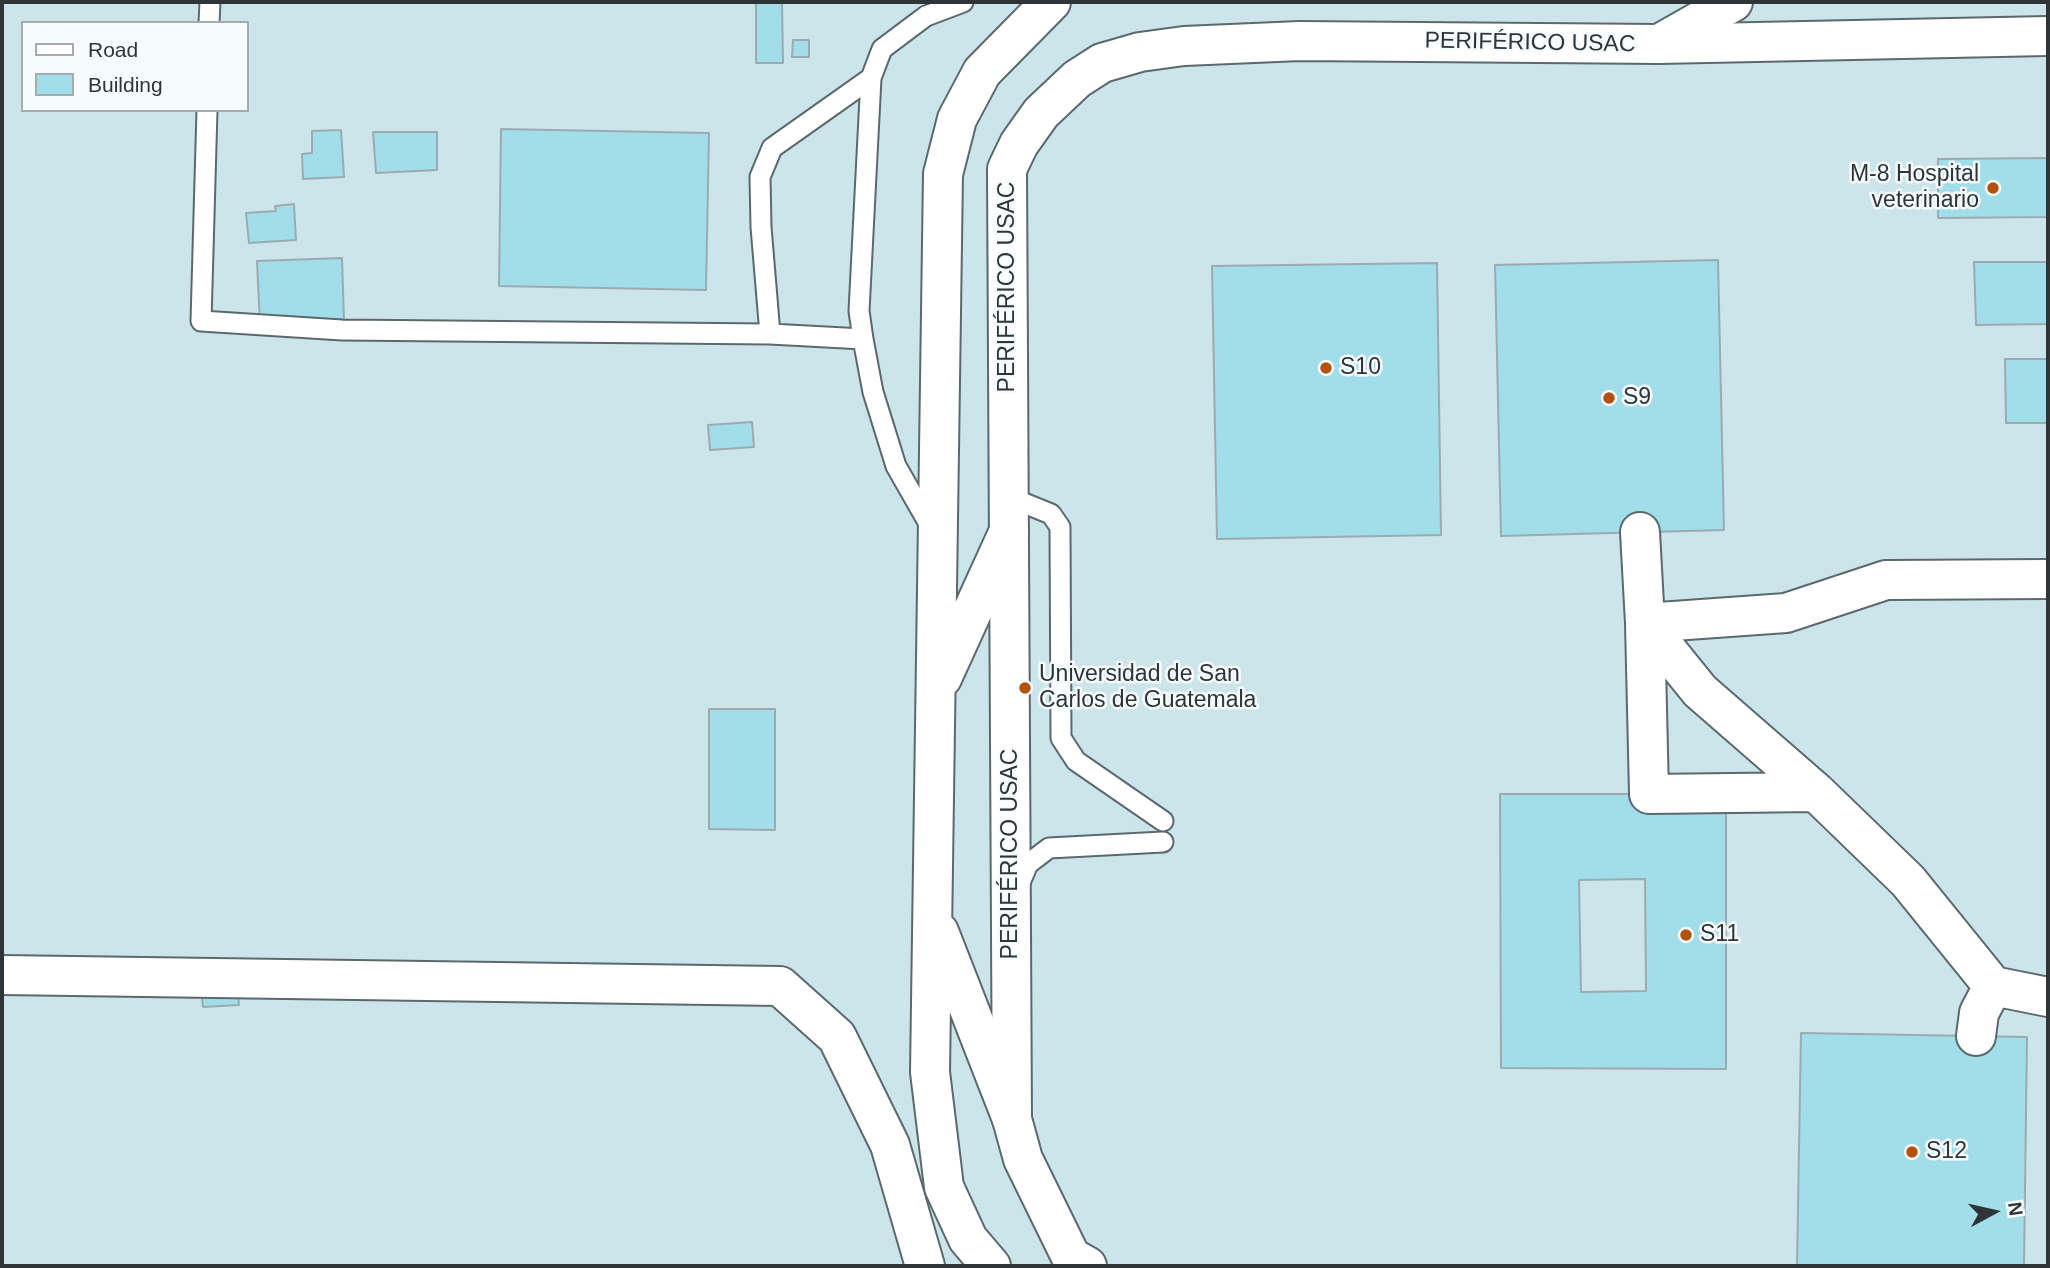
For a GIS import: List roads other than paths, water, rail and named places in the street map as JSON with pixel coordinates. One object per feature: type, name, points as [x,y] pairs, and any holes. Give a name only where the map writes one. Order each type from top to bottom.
[{"type":"street","points":[[991,1266],[968,1240],[944,1187],[930,1072],[943,174],[957,119],[982,72],[1051,2]]},
{"type":"street","points":[[1658,44],[1733,2]]},
{"type":"street","name":"PERIFÉRICO USAC","points":[[1087,1266],[1071,1257],[1023,1159],[1013,1119],[1007,169],[1019,144],[1041,113],[1077,79],[1101,63],[1140,52],[1184,46],[1300,41],[1658,44],[2048,36]]},
{"type":"street","points":[[936,692],[1009,514]]},
{"type":"street","points":[[1640,532],[1649,794],[1816,792]]},
{"type":"street","points":[[1645,623],[1786,613],[1886,580],[2048,579]]},
{"type":"street","points":[[1645,623],[1700,691],[1816,792],[1908,881],[1993,986],[2048,997]]},
{"type":"street","points":[[932,914],[1013,1119]]},
{"type":"street","points":[[2,975],[780,986],[837,1037],[890,1145],[925,1266]]},
{"type":"street","points":[[1976,1036],[1979,1013],[1993,986]]},
{"type":"lane","points":[[209,21],[210,2]]},
{"type":"lane","points":[[938,538],[896,466],[873,392],[859,311],[871,78],[883,49],[926,16],[962,2]]},
{"type":"lane","points":[[770,334],[761,227],[760,177],[772,148],[871,78]]},
{"type":"lane","points":[[207,112],[201,321],[342,330],[770,334],[863,339]]},
{"type":"lane","points":[[1009,514],[1051,514],[1060,527],[1061,738],[1076,761],[1163,821]]},
{"type":"lane","points":[[1012,904],[1028,863],[1049,848],[1163,842]]},
{"type":"place","name":"M-8 Hospital veterinario","points":[[1993,188]]},
{"type":"place","name":"S10","points":[[1326,368]]},
{"type":"place","name":"S9","points":[[1609,398]]},
{"type":"place","name":"Universidad de San Carlos de Guatemala","points":[[1025,688]]},
{"type":"place","name":"S11","points":[[1686,935]]},
{"type":"place","name":"S12","points":[[1912,1152]]}]
